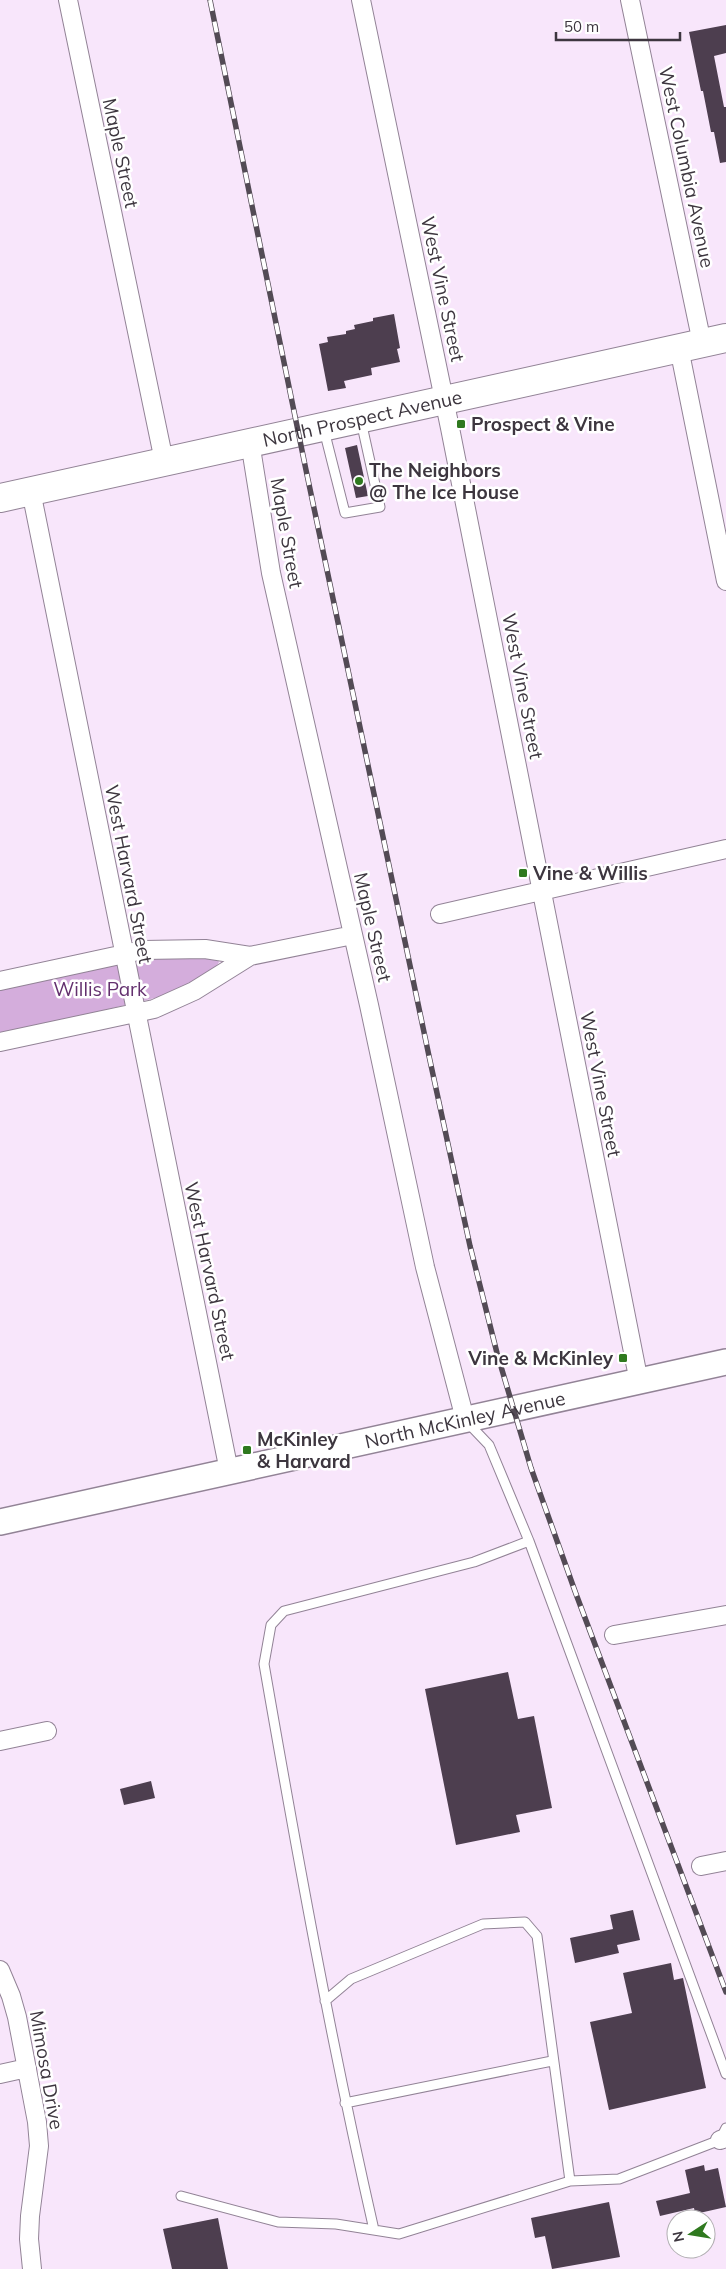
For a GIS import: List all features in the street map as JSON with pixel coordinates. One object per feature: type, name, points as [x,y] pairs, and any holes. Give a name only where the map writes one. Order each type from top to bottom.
[{"type":"main road","name":"North Prospect Avenue","points":[[0,498],[702,343]]},
{"type":"street","name":"Maple Street","points":[[68,0],[164,461]]},
{"type":"street","name":"West Vine Street","points":[[361,0],[444,400],[639,1382]]},
{"type":"street","name":"West Columbia Avenue","points":[[630,0],[702,343],[726,580]]},
{"type":"street","name":"Maple Street","points":[[250,442],[271,573],[353,935],[425,1267],[465,1419]]},
{"type":"street","name":"West Harvard Street","points":[[30,491],[229,1471]]},
{"type":"street","points":[[440,914],[726,849]]},
{"type":"street","points":[[0,981],[143,950],[205,949],[250,956],[353,935]]},
{"type":"street","points":[[0,1042],[154,1008],[175,1000],[222,975],[250,956]]},
{"type":"street","name":"North McKinley Avenue","points":[[1,1518],[229,1471],[726,1362]]},
{"type":"street","points":[[614,1636],[726,1615]]},
{"type":"street","points":[[0,1741],[48,1731]]},
{"type":"street","points":[[701,1866],[726,1861]]},
{"type":"street","name":"Mimosa Drive","points":[[0,1970],[11,1996],[38,2122],[40,2146],[30,2216],[29,2239],[32,2269]]},
{"type":"street","points":[[0,2074],[27,2068]]},
{"type":"lane","points":[[324,426],[345,513],[380,507],[360,418]]},
{"type":"lane","points":[[465,1419],[489,1445],[529,1541],[726,2074]]},
{"type":"lane","points":[[374,2230],[324,2001],[264,1664],[271,1625],[284,1611],[474,1562],[529,1541]]},
{"type":"lane","points":[[324,2001],[351,1979],[483,1924],[524,1922],[537,1936],[552,2061],[570,2181]]},
{"type":"lane","points":[[345,2103],[552,2061]]},
{"type":"lane","points":[[181,2196],[278,2222],[336,2224],[399,2234],[570,2181],[619,2179],[724,2135]]},
{"type":"green space","name":"Willis Park","points":[[175,954],[216,958],[219,962],[210,973],[202,978],[163,996],[0,1035],[0,988],[150,957]]},
{"type":"building","points":[[726,25],[726,53],[714,56],[724,107],[726,107],[726,162],[720,163],[714,132],[711,132],[703,91],[701,91],[689,32]]},
{"type":"building","points":[[394,314],[400,348],[397,349],[400,362],[371,368],[372,375],[344,381],[346,388],[328,391],[319,344],[328,342],[327,337],[346,334],[346,331],[355,329],[354,325],[373,321],[373,318]]},
{"type":"building","name":"The Neighbors @ The Ice House","points":[[357,445],[368,496],[356,498],[345,448]]},
{"type":"building","points":[[508,1672],[518,1719],[534,1716],[552,1808],[516,1815],[520,1832],[456,1845],[425,1689]]},
{"type":"building","points":[[151,1781],[155,1798],[124,1805],[120,1789]]},
{"type":"building","points":[[633,1910],[640,1940],[617,1945],[619,1953],[575,1963],[570,1938],[613,1929],[610,1915]]},
{"type":"building","points":[[671,1963],[674,1980],[683,1978],[706,2088],[609,2110],[590,2022],[632,2013],[623,1973]]},
{"type":"building","points":[[704,2165],[705,2171],[718,2168],[726,2207],[716,2209],[666,2209],[666,2215],[660,2216],[656,2201],[690,2193],[685,2170]]},
{"type":"building","points":[[609,2202],[620,2257],[552,2269],[545,2236],[535,2238],[531,2218]]},
{"type":"building","points":[[218,2218],[228,2269],[172,2269],[163,2229]]},
{"type":"railway","points":[[210,0],[429,1056],[470,1246],[497,1353],[531,1468],[576,1594],[726,1992]]},
{"type":"place","name":"Prospect & Vine","points":[[461,424]]},
{"type":"place","name":"The Neighbors @ The Ice House","points":[[359,481]]},
{"type":"place","name":"Vine & Willis","points":[[523,873]]},
{"type":"place","name":"Vine & McKinley","points":[[623,1358]]},
{"type":"place","name":"McKinley & Harvard","points":[[247,1450]]}]
